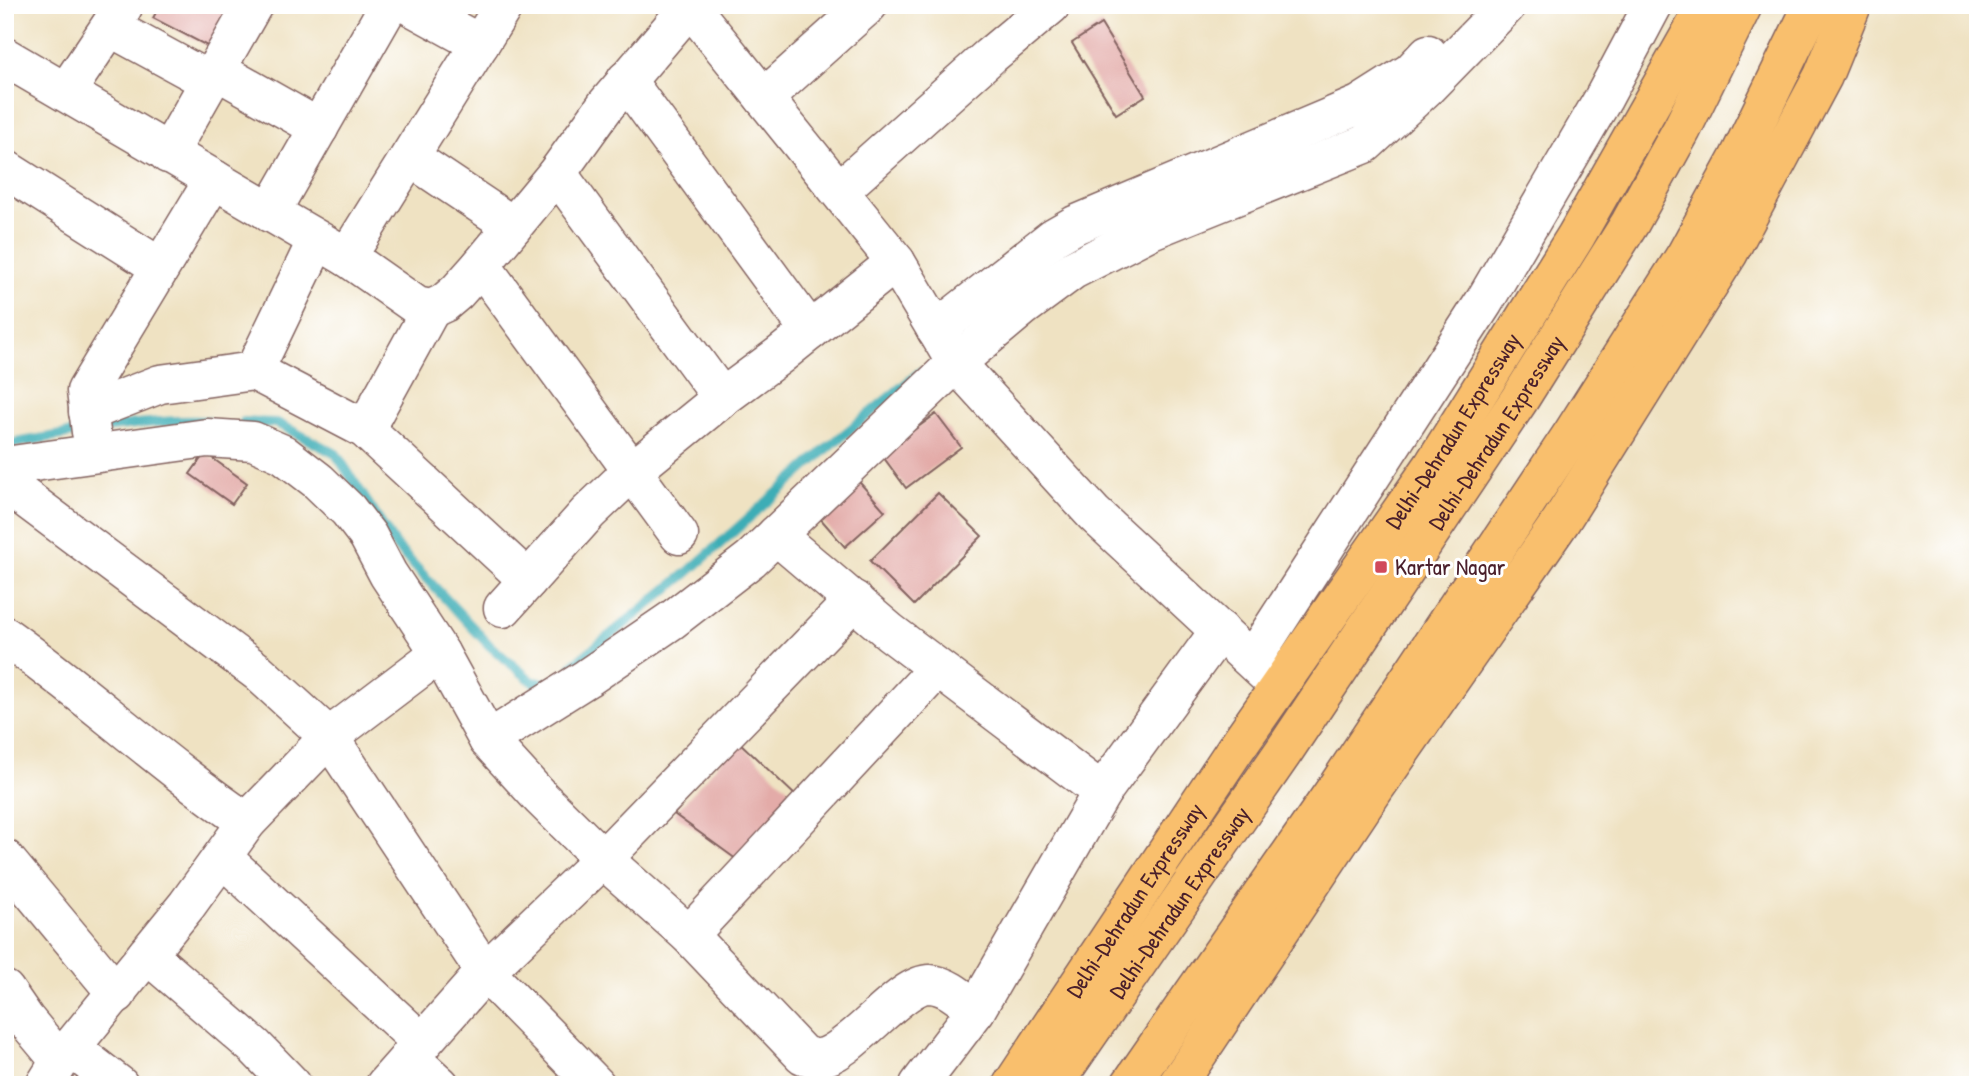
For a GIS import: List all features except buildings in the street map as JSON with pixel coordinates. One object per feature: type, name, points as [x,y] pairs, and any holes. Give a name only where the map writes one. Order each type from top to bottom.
[{"type":"highway","name":"Delhi–Dehradun Expressway","points":[[1012,1085],[1266,673],[1432,467],[1576,236],[1707,5]]},
{"type":"highway","name":"Delhi-Dehradun Expressway","points":[[1053,1085],[1284,751],[1518,400],[1630,223],[1682,129],[1743,5]]},
{"type":"highway","points":[[1130,1085],[1337,787],[1572,434],[1685,256],[1738,159],[1813,5]]},
{"type":"highway","points":[[1177,1085],[1375,788],[1568,510],[1728,254],[1823,76],[1852,5]]},
{"type":"street","points":[[168,153],[253,5]]},
{"type":"street","points":[[270,213],[389,5]]},
{"type":"street","points":[[409,5],[480,44]]},
{"type":"street","points":[[254,371],[332,249],[410,157],[504,5]]},
{"type":"street","points":[[764,98],[869,5]]},
{"type":"street","points":[[840,190],[1051,5]]},
{"type":"street","points":[[488,740],[587,678],[672,620],[751,559],[1054,237],[1075,225],[1359,105],[1411,72],[1476,5]]},
{"type":"street","points":[[947,348],[1023,307],[1073,270],[1151,230],[1365,144],[1428,86],[1507,5]]},
{"type":"street","points":[[365,429],[431,309],[457,292],[481,265],[557,173],[626,80],[690,6],[896,262],[947,348],[1094,514],[1266,673],[1603,99],[1653,5]]},
{"type":"street","points":[[66,92],[117,16],[213,75],[319,128]]},
{"type":"street","points":[[5,57],[332,249],[417,306],[431,309]]},
{"type":"street","points":[[626,80],[810,331]]},
{"type":"street","points":[[410,157],[513,226]]},
{"type":"street","points":[[5,169],[160,267]]},
{"type":"street","points":[[557,173],[722,398]]},
{"type":"street","points":[[91,434],[86,391],[214,179]]},
{"type":"street","points":[[503,608],[588,513],[631,472],[896,262]]},
{"type":"street","points":[[481,265],[679,535]]},
{"type":"street","points":[[5,466],[91,434],[160,384],[254,371],[365,429],[528,580]]},
{"type":"street","points":[[91,434],[254,441],[283,454],[318,481],[348,510],[368,536],[388,575],[440,653],[488,740],[541,798],[603,859],[689,935],[803,1055],[819,1058],[835,1051],[912,989],[929,984],[951,990],[976,1010]]},
{"type":"street","points":[[5,483],[258,672],[329,737],[485,972],[596,1085]]},
{"type":"street","points":[[776,535],[937,669],[1101,792]]},
{"type":"street","points":[[405,1062],[485,972],[603,859],[854,600]]},
{"type":"street","points":[[919,1085],[976,1010],[1101,792],[1220,630]]},
{"type":"street","points":[[5,636],[41,661],[209,796],[247,822]]},
{"type":"street","points":[[58,1065],[187,905],[247,822],[329,737],[440,653]]},
{"type":"street","points":[[689,935],[937,669]]},
{"type":"street","points":[[222,857],[405,1062],[440,1085]]},
{"type":"street","points":[[5,859],[117,994]]},
{"type":"street","points":[[147,954],[255,1047],[292,1085]]},
{"type":"street","points":[[5,990],[58,1065],[120,1085]]},
{"type":"waterway","points":[[572,666],[687,573],[831,445],[920,372]]},
{"type":"waterway","points":[[5,445],[131,425],[207,421]]},
{"type":"waterway","points":[[244,422],[277,423],[336,454],[395,545],[490,646],[533,682],[550,684],[554,681]]},
{"type":"place","name":"Kartar Nagar","points":[[1381,567]]}]
